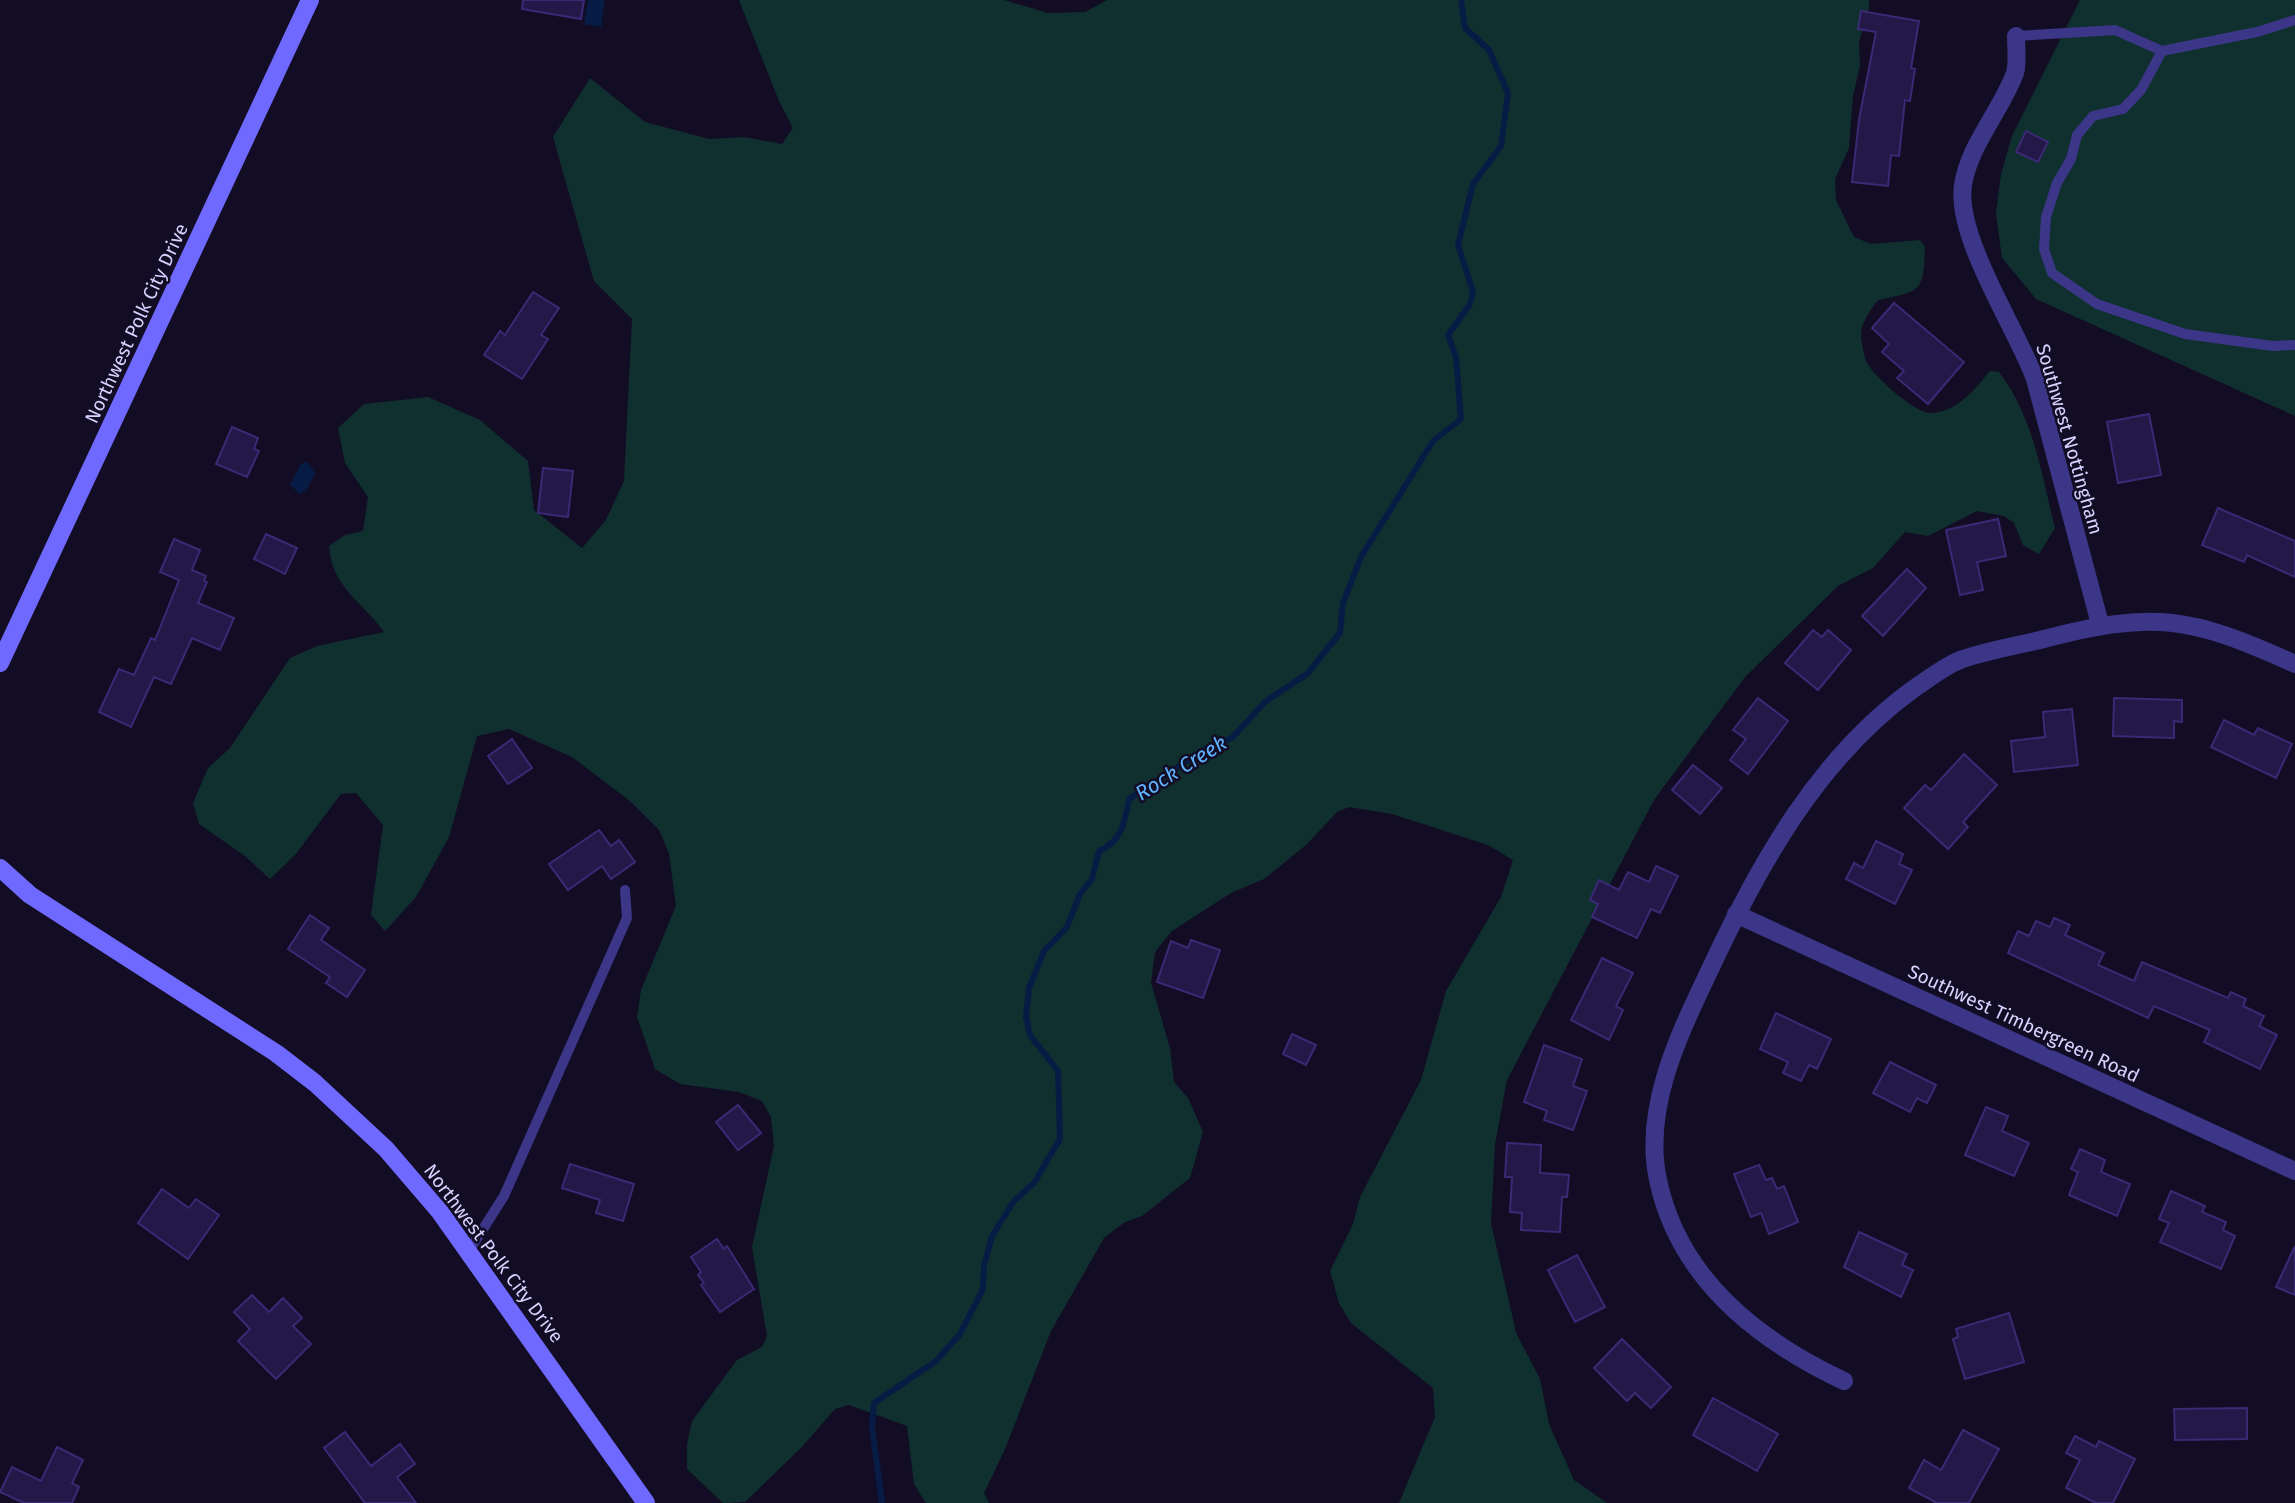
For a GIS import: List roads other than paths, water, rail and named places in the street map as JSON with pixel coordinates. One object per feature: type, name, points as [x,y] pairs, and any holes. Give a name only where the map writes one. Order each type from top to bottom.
[{"type":"street","name":"Northwest Polk City Drive","points":[[0,663],[310,0]]},
{"type":"street","name":"Southwest Nottingham","points":[[2015,36],[2016,71],[1969,166],[1963,184],[1962,203],[1989,284],[2025,351],[2035,379],[2100,624]]},
{"type":"street","points":[[1844,1381],[1796,1358],[1759,1334],[1720,1298],[1691,1261],[1671,1220],[1658,1179],[1655,1132],[1667,1073],[1702,985],[1765,859],[1809,795],[1859,736],[1893,704],[1959,661],[2100,624],[2127,620],[2197,625],[2241,640],[2295,664]]},
{"type":"street","name":"Northwest Polk City Drive","points":[[0,868],[30,895],[245,1031],[315,1083],[386,1149],[440,1212],[469,1251],[646,1503]]},
{"type":"street","name":"Southwest Timbergreen Road","points":[[1736,914],[2295,1171]]},
{"type":"lane","points":[[2015,36],[2115,30],[2162,51],[2257,32],[2295,20]]},
{"type":"lane","points":[[2162,51],[2141,90],[2123,109],[2093,116],[2077,135],[2071,159],[2057,183],[2046,217],[2044,250],[2052,274],[2097,304],[2185,334],[2273,346],[2295,345]]},
{"type":"lane","points":[[469,1251],[504,1196],[627,918],[625,890]]},
{"type":"water","points":[[588,0],[605,0],[601,27],[584,24]]},
{"type":"water","points":[[307,462],[315,473],[306,491],[300,494],[290,485],[301,464]]},
{"type":"waterway","name":"Rock Creek","points":[[882,1503],[872,1426],[874,1403],[936,1361],[960,1334],[983,1289],[984,1266],[992,1236],[1014,1201],[1034,1183],[1060,1139],[1058,1071],[1030,1035],[1026,1017],[1029,988],[1044,951],[1067,927],[1080,894],[1092,879],[1099,851],[1118,836],[1129,799],[1207,748],[1232,738],[1266,701],[1307,674],[1340,633],[1343,603],[1361,557],[1433,441],[1461,419],[1456,357],[1448,335],[1470,304],[1473,292],[1458,245],[1473,184],[1501,146],[1508,93],[1489,50],[1465,28],[1461,0]]}]
